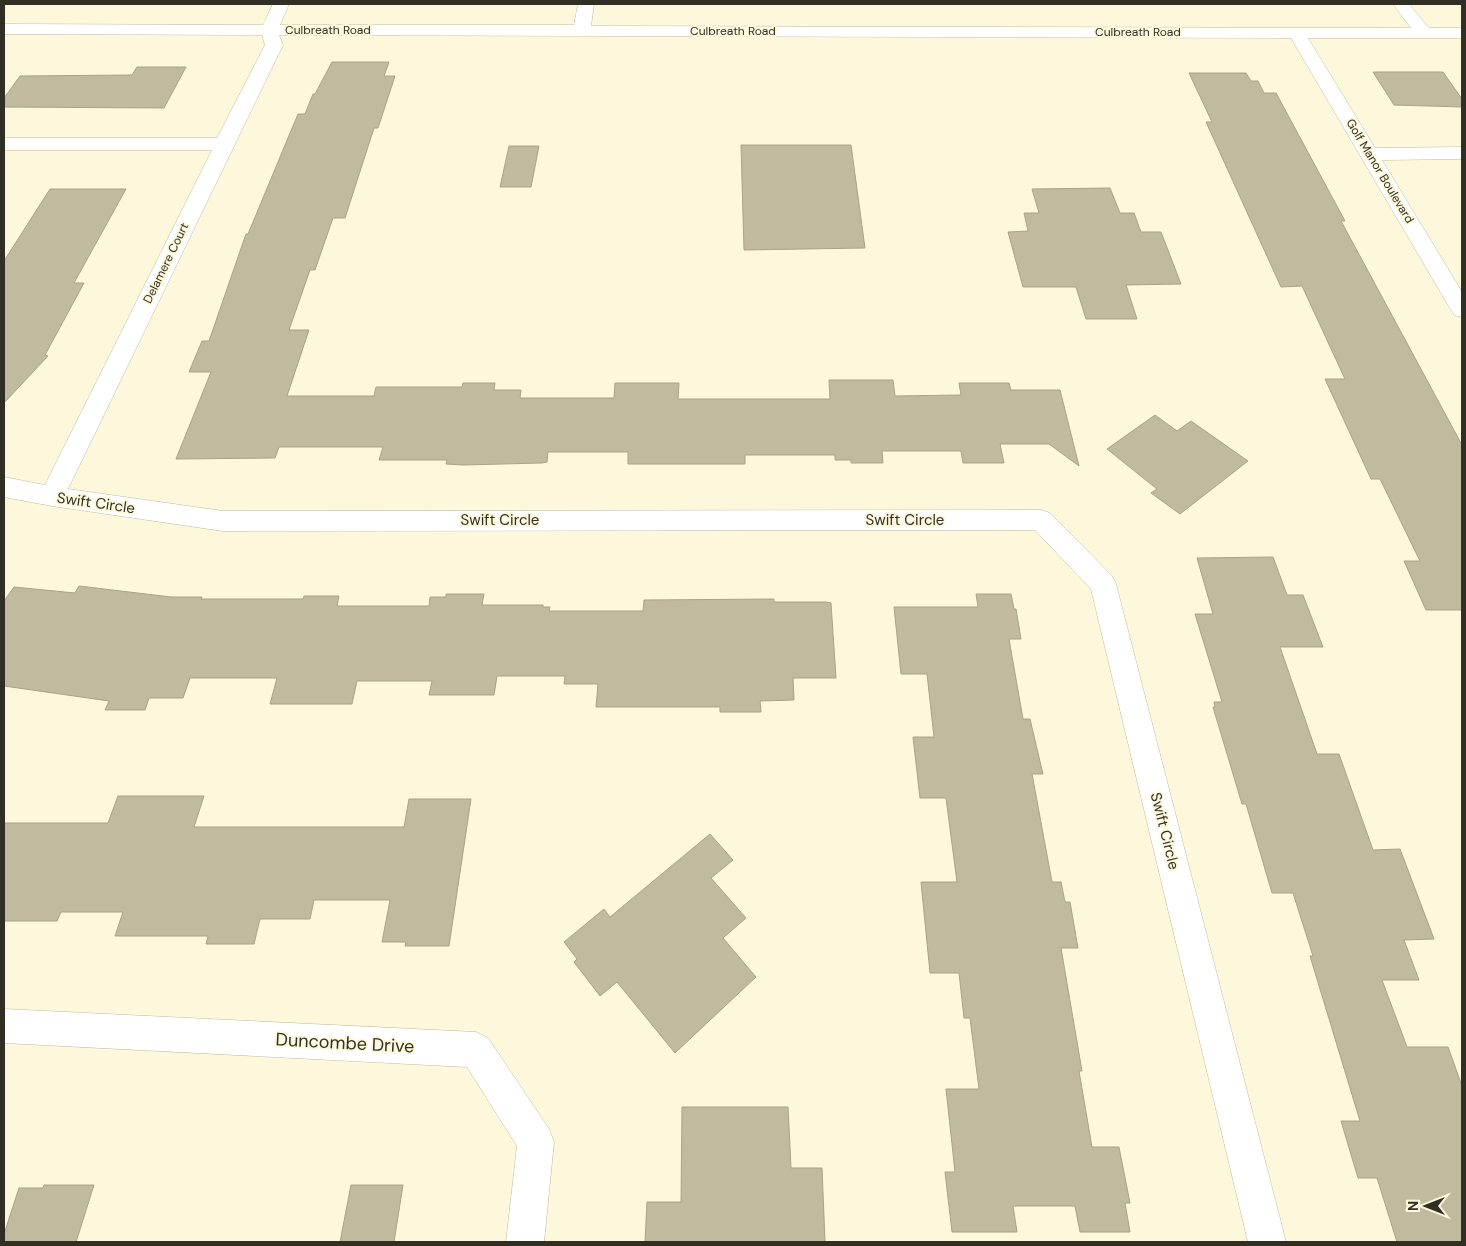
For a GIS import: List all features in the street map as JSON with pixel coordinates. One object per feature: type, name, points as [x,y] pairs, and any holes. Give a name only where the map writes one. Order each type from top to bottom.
[{"type":"street","points":[[269,30],[281,4]]},
{"type":"street","points":[[582,30],[586,4]]},
{"type":"street","points":[[1401,4],[1424,33]]},
{"type":"street","name":"Culbreath Road","points":[[4,29],[1462,33]]},
{"type":"street","name":"Delamere Court","points":[[52,496],[274,45],[269,30]]},
{"type":"street","name":"Golf Manor Boulevard","points":[[1297,33],[1462,310]]},
{"type":"street","points":[[4,144],[224,144]]},
{"type":"street","points":[[1369,154],[1462,153]]},
{"type":"street","name":"Swift Circle","points":[[4,487],[52,496],[223,521],[1041,520],[1103,584],[1267,1242]]},
{"type":"street","name":"Duncombe Drive","points":[[4,1026],[476,1050],[536,1142],[525,1242]]},
{"type":"building","points":[[332,62],[389,62],[384,76],[395,76],[378,128],[374,128],[345,218],[333,218],[315,270],[310,270],[289,330],[309,330],[287,396],[374,396],[376,387],[462,387],[463,383],[495,383],[494,390],[521,390],[520,398],[614,398],[615,383],[679,383],[678,399],[830,399],[829,380],[893,380],[895,396],[961,395],[959,383],[1009,383],[1011,390],[1060,390],[1079,466],[1049,444],[1000,444],[1004,463],[963,463],[961,451],[882,451],[883,463],[851,463],[851,460],[835,460],[835,455],[745,455],[745,464],[628,464],[628,452],[548,452],[547,462],[542,463],[463,465],[446,464],[447,460],[379,460],[383,447],[279,447],[275,458],[176,459],[211,372],[189,372],[202,341],[209,341],[246,234],[248,234],[298,114],[305,114],[313,94],[315,94]]},
{"type":"building","points":[[137,67],[186,67],[164,108],[4,107],[4,98],[20,76],[132,75]]},
{"type":"building","points":[[1373,72],[1443,72],[1462,99],[1462,107],[1394,105]]},
{"type":"building","points":[[1189,73],[1246,73],[1251,81],[1258,81],[1264,93],[1276,93],[1345,221],[1341,221],[1462,445],[1462,610],[1426,610],[1404,561],[1420,561],[1380,479],[1371,479],[1325,379],[1345,379],[1302,286],[1281,287],[1206,122],[1212,122]]},
{"type":"building","points":[[741,145],[851,145],[865,248],[744,250]]},
{"type":"building","points":[[509,146],[539,146],[531,187],[500,187]]},
{"type":"building","points":[[1110,188],[1120,213],[1134,213],[1141,232],[1161,232],[1181,284],[1126,285],[1137,319],[1086,319],[1076,287],[1023,287],[1008,232],[1028,231],[1024,213],[1039,213],[1032,189]]},
{"type":"building","points":[[50,189],[126,189],[74,283],[84,283],[45,355],[48,356],[4,403],[4,261]]},
{"type":"building","points":[[1155,415],[1177,431],[1191,421],[1248,461],[1180,514],[1151,493],[1157,489],[1107,449]]},
{"type":"building","points":[[1273,557],[1287,595],[1303,595],[1323,647],[1280,647],[1317,754],[1339,754],[1373,850],[1400,849],[1434,939],[1404,940],[1419,980],[1382,980],[1407,1047],[1448,1047],[1462,1086],[1462,1242],[1397,1242],[1377,1178],[1358,1178],[1341,1121],[1360,1121],[1310,956],[1313,956],[1293,893],[1272,893],[1246,804],[1242,804],[1213,707],[1215,707],[1214,702],[1222,702],[1195,614],[1213,614],[1197,558]]},
{"type":"building","points":[[79,586],[171,597],[202,597],[201,599],[303,599],[304,596],[339,596],[337,606],[429,606],[430,597],[446,597],[446,594],[484,594],[482,605],[543,605],[543,607],[550,607],[549,611],[643,611],[644,600],[774,599],[774,602],[826,602],[831,603],[836,678],[793,678],[794,700],[760,701],[761,712],[720,712],[720,707],[596,707],[598,684],[564,684],[565,676],[497,676],[494,695],[429,695],[432,681],[357,681],[352,704],[270,704],[277,678],[190,678],[183,698],[149,698],[145,710],[105,710],[109,701],[4,686],[4,601],[14,587],[75,593]]},
{"type":"building","points":[[976,594],[1011,594],[1014,609],[1016,609],[1021,639],[1009,639],[1023,719],[1030,719],[1043,774],[1032,774],[1052,882],[1061,882],[1065,902],[1070,902],[1078,948],[1061,948],[1082,1071],[1079,1071],[1092,1147],[1119,1147],[1130,1203],[1125,1203],[1130,1232],[1080,1232],[1075,1206],[1013,1206],[1017,1232],[952,1232],[945,1172],[955,1172],[946,1089],[979,1089],[970,1018],[964,1018],[959,973],[930,973],[921,882],[957,882],[946,798],[920,798],[913,737],[934,737],[927,674],[901,674],[894,607],[978,607]]},
{"type":"building","points":[[118,796],[204,796],[194,827],[404,827],[409,799],[471,799],[449,946],[405,946],[406,942],[382,942],[390,900],[314,900],[310,919],[260,919],[254,944],[206,944],[208,936],[115,936],[123,912],[61,912],[57,921],[4,921],[4,823],[108,823]]},
{"type":"building","points":[[710,834],[733,860],[711,878],[746,918],[723,938],[756,977],[675,1053],[617,982],[600,996],[574,962],[577,959],[564,942],[604,909],[610,917]]},
{"type":"building","points":[[682,1107],[788,1107],[791,1168],[822,1168],[825,1242],[645,1242],[647,1202],[681,1202]]},
{"type":"building","points":[[44,1185],[94,1185],[76,1242],[4,1242],[4,1234],[19,1188],[43,1188]]},
{"type":"building","points":[[351,1185],[403,1185],[394,1242],[340,1242]]}]
